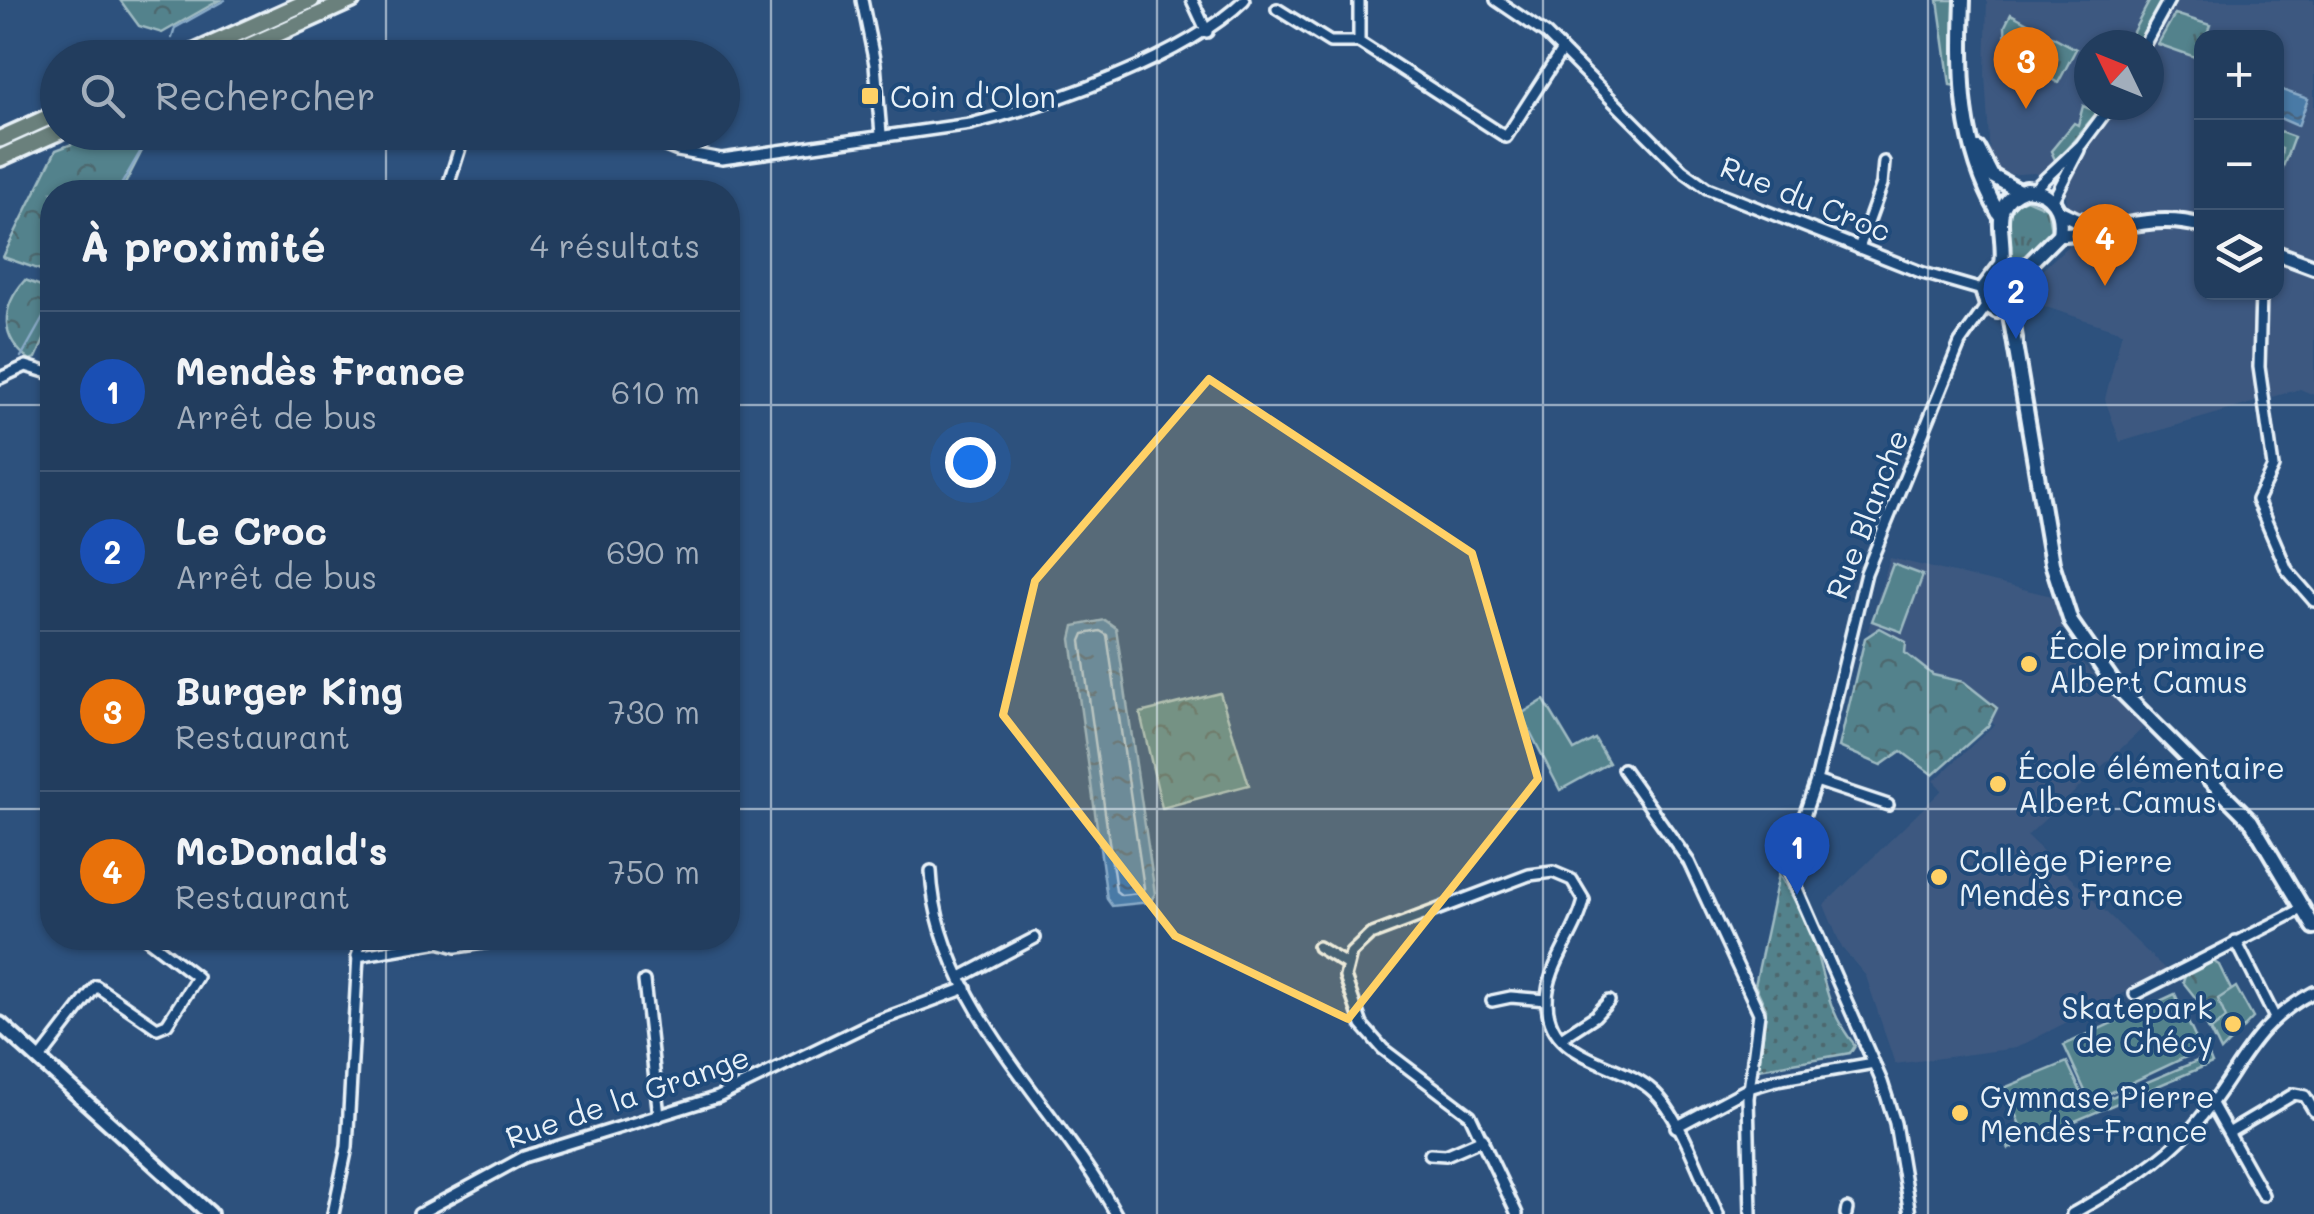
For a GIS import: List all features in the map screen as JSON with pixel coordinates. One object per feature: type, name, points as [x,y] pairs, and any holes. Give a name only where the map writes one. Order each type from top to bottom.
[{"type":"highway","points":[[222,40],[311,0]]},
{"type":"highway","points":[[263,40],[352,0]]},
{"type":"highway","points":[[0,139],[40,122]]},
{"type":"highway","points":[[0,158],[40,140]]},
{"type":"street","points":[[862,0],[875,64],[881,134]]},
{"type":"street","points":[[1192,0],[1207,32]]},
{"type":"street","points":[[673,150],[722,159],[881,134],[925,131],[1003,116],[1144,62],[1207,32],[1244,0]]},
{"type":"street","points":[[1359,0],[1359,42]]},
{"type":"street","name":"Rue du Croc","points":[[1496,0],[1562,50],[1682,170],[1707,188],[1860,248],[1982,290]]},
{"type":"street","points":[[1966,0],[1969,81],[1979,152],[1992,176],[2018,192]]},
{"type":"street","points":[[1966,0],[1968,138],[1977,172],[1999,214],[2002,264],[1982,290],[1987,306],[2008,308],[2018,299],[2029,261],[2059,234],[2169,219],[2194,224]]},
{"type":"street","points":[[2152,30],[2169,0]]},
{"type":"street","points":[[1277,9],[1330,42],[1359,42],[1506,138],[1562,50]]},
{"type":"street","points":[[1999,214],[2018,192],[2034,189],[2081,145],[2099,120]]},
{"type":"street","points":[[2059,234],[2056,206],[2081,145]]},
{"type":"street","points":[[450,180],[459,150]]},
{"type":"street","points":[[1860,248],[1882,184],[1884,162]]},
{"type":"street","points":[[2034,189],[2077,220],[2117,224]]},
{"type":"street","points":[[2284,256],[2314,267]]},
{"type":"street","points":[[2261,300],[2259,367],[2272,466],[2257,500],[2287,570],[2314,601]]},
{"type":"street","name":"Rue Blanche","points":[[1874,1062],[1787,866],[1816,781],[1866,573],[1960,343],[1987,306]]},
{"type":"street","points":[[2008,308],[2052,563],[2071,622],[2115,685],[2251,821],[2314,927]]},
{"type":"street","points":[[0,378],[26,366],[40,370]]},
{"type":"street","points":[[1623,769],[1689,862],[1759,1012],[1749,1088],[1750,1214]]},
{"type":"street","points":[[1816,781],[1888,805]]},
{"type":"street","points":[[931,871],[936,916],[966,988],[1062,1126],[1116,1214]]},
{"type":"street","points":[[1517,1214],[1483,1139],[1461,1106],[1370,1036],[1346,987],[1346,964],[1370,934],[1530,875],[1553,872],[1578,884],[1584,900],[1547,1000],[1550,1022],[1560,1038],[1585,1057],[1655,1092],[1718,1214]]},
{"type":"street","points":[[2135,994],[2304,908]]},
{"type":"street","points":[[961,977],[1035,938]]},
{"type":"street","points":[[2236,941],[2274,1016]]},
{"type":"street","points":[[1318,946],[1346,964]]},
{"type":"street","points":[[40,1058],[96,986],[157,1028],[168,1024],[197,977],[162,950]]},
{"type":"street","points":[[333,1214],[347,1147],[358,950]]},
{"type":"street","points":[[357,956],[392,950]]},
{"type":"street","points":[[644,980],[660,1116]]},
{"type":"street","name":"Rue de la Grange","points":[[420,1214],[524,1157],[735,1091],[869,1024],[966,988]]},
{"type":"street","points":[[2072,1214],[2160,1158],[2212,1104],[2250,1042],[2274,1016],[2314,992]]},
{"type":"street","points":[[1492,1001],[1511,997],[1547,1000]]},
{"type":"street","points":[[1560,1038],[1595,1016],[1610,1001]]},
{"type":"street","points":[[0,1024],[210,1214]]},
{"type":"street","points":[[1676,1127],[1749,1088],[1874,1062],[1894,1123],[1910,1214]]},
{"type":"street","points":[[2230,1132],[2294,1094],[2305,1096],[2314,1111]]},
{"type":"street","points":[[2212,1104],[2264,1195]]},
{"type":"street","points":[[1430,1154],[1446,1155],[1483,1139]]},
{"type":"highlighted area","points":[[1209,379],[1472,553],[1538,779],[1348,1019],[1175,936],[1003,715],[1035,581]]},
{"type":"shaded area","points":[[1987,0],[2314,0],[2314,395],[2300,389],[2120,442],[2105,399],[2122,332],[2037,304],[2042,270],[2069,245],[2066,193],[2034,173],[2003,175],[1990,157],[1985,74]]},
{"type":"shaded area","points":[[1890,558],[2052,596],[2067,629],[2060,638],[2143,728],[2027,836],[2167,971],[2016,1048],[1895,1064],[1866,976],[1842,948],[1824,905],[1942,790],[1934,781],[1995,724],[1868,630]]},
{"type":"green space","points":[[120,0],[220,0],[162,33],[139,26]]},
{"type":"green space","points":[[1938,0],[1956,0],[1956,86],[1950,85]]},
{"type":"green space","points":[[2150,0],[2162,0],[2145,30],[2134,30]]},
{"type":"green space","points":[[2011,14],[2074,48],[2058,83],[2038,71],[2007,74],[2005,26]]},
{"type":"green space","points":[[2175,14],[2210,25],[2208,30],[2194,30],[2194,57],[2164,46],[2164,33]]},
{"type":"green space","points":[[2079,120],[2091,120],[2056,162],[2051,151],[2074,123],[2078,125]]},
{"type":"green space","points":[[2284,133],[2294,137],[2284,164]]},
{"type":"green space","points":[[56,150],[142,150],[127,180],[41,180]]},
{"type":"green space","points":[[40,182],[40,270],[3,257]]},
{"type":"green space","points":[[2026,199],[2047,208],[2051,230],[2020,265],[2010,296],[1999,301],[1991,292],[2012,256],[2005,224],[2007,208]]},
{"type":"green space","points":[[25,280],[40,286],[40,349],[36,358],[30,360],[13,342],[7,322],[17,291]]},
{"type":"green space","points":[[1893,564],[1923,575],[1902,632],[1872,621]]},
{"type":"green space","points":[[1880,628],[1906,642],[1905,653],[1933,675],[1964,682],[1997,708],[1988,726],[1933,775],[1901,751],[1881,765],[1839,747],[1865,638]]},
{"type":"green space","points":[[1220,693],[1249,785],[1162,808],[1140,713]]},
{"type":"green space","points":[[1544,700],[1574,750],[1595,739],[1609,763],[1560,790],[1521,714]]},
{"type":"green space","points":[[1779,874],[1806,921],[1832,1007],[1855,1045],[1850,1053],[1759,1069],[1766,1009],[1755,985]]},
{"type":"green space","points":[[2211,960],[2219,965],[2237,1002],[2221,1042],[2214,1040],[2206,1024],[2210,1008],[2202,1006],[2183,982],[2186,973]]},
{"type":"green space","name":"Skatepark de Chécy","points":[[2236,987],[2253,1018],[2221,1051],[2211,1030],[2226,1018],[2218,999]]},
{"type":"green space","points":[[2175,994],[2201,1050],[2090,1102],[2064,1045]]},
{"type":"green space","points":[[2209,1056],[2212,1063],[2009,1149],[2005,1142],[2024,1134],[2004,1088],[2067,1062],[2088,1107]]},
{"type":"water","points":[[2284,91],[2308,99],[2298,126],[2284,120]]},
{"type":"water","points":[[1105,620],[1116,628],[1155,894],[1150,902],[1112,906],[1107,899],[1071,639],[1074,626]]},
{"type":"waterway","points":[[172,38],[175,28],[225,0]]},
{"type":"waterway","points":[[124,180],[142,150]]},
{"type":"waterway","points":[[21,357],[40,323]]},
{"type":"place","name":"Coin d'Olon","points":[[870,96]]},
{"type":"place","name":"Burger King","points":[[2026,109]]},
{"type":"place","name":"McDonald's","points":[[2105,286]]},
{"type":"place","name":"Le Croc","points":[[2016,339]]},
{"type":"place","name":"École primaire Albert Camus","points":[[2029,664]]},
{"type":"place","name":"École élémentaire Albert Camus","points":[[1998,784]]},
{"type":"place","name":"Collège Pierre Mendès France","points":[[1939,877]]},
{"type":"place","name":"Mendès France","points":[[1797,895]]},
{"type":"place","name":"Skatepark de Chécy","points":[[2233,1024]]},
{"type":"place","name":"Gymnase Pierre Mendès-France","points":[[1960,1113]]}]
